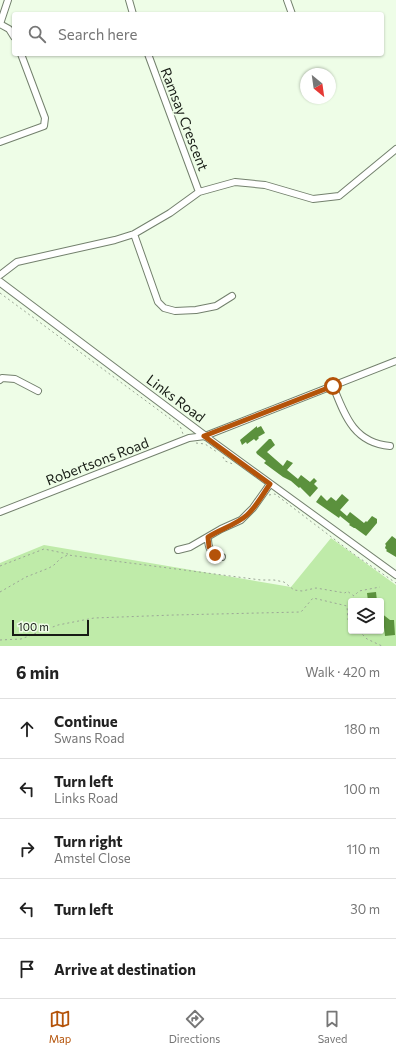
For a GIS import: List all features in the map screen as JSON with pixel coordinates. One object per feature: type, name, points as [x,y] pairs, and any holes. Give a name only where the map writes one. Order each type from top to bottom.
[{"type":"street","points":[[8,0],[0,24],[9,29],[12,34]]},
{"type":"street","points":[[129,0],[132,12]]},
{"type":"street","points":[[287,0],[291,12]]},
{"type":"street","points":[[0,142],[44,126],[45,118],[22,56]]},
{"type":"street","name":"Ramsay Crescent","points":[[149,56],[199,192]]},
{"type":"street","points":[[0,275],[17,262],[115,240],[134,234],[170,213],[199,192],[235,182],[265,185],[313,199],[340,196],[396,149]]},
{"type":"street","points":[[134,234],[158,302],[164,308],[175,311],[196,310],[216,306],[232,296]]},
{"type":"street","name":"Links Road","points":[[0,282],[204,436],[396,575]]},
{"type":"street","name":"Robertsons Road","points":[[0,512],[190,438],[204,436],[396,361]]},
{"type":"street","points":[[0,380],[2,378],[15,379],[38,391]]},
{"type":"street","points":[[333,386],[343,411],[349,422],[358,433],[379,445],[390,446]]},
{"type":"street","points":[[178,550],[190,547],[220,529],[234,524],[247,515],[270,484]]},
{"type":"street","points":[[208,537],[211,551],[215,555],[222,557]]},
{"type":"path","points":[[0,293],[180,426],[182,434],[197,444],[205,444],[217,452]]},
{"type":"path","points":[[223,457],[225,461],[234,464]]},
{"type":"path","points":[[265,492],[270,495],[275,494],[396,583]]},
{"type":"path","points":[[0,566],[44,549],[68,554],[261,580],[274,580],[284,582],[294,590],[302,591],[316,588],[346,593],[347,591],[354,596],[359,590],[380,587]]},
{"type":"path","points":[[0,592],[26,577],[54,565],[68,554]]},
{"type":"path","points":[[0,640],[21,639],[58,625],[94,618],[181,614],[301,612],[313,598],[347,606],[348,620]]},
{"type":"path","points":[[362,634],[367,639],[382,646]]},
{"type":"green space","points":[[331,538],[396,585],[396,646],[0,646],[0,563],[44,545],[291,587]]},
{"type":"building","points":[[257,426],[257,428],[261,426],[265,433],[258,437],[259,438],[256,441],[254,439],[247,444],[246,442],[242,445],[240,440]]},
{"type":"building","points":[[269,439],[271,439],[275,445],[267,452],[283,466],[287,460],[293,463],[287,470],[298,479],[301,475],[310,482],[314,478],[317,481],[314,484],[318,488],[310,497],[300,487],[299,488],[264,463],[266,461],[257,454],[256,452]]},
{"type":"building","points":[[342,494],[349,500],[340,510],[347,516],[350,512],[364,523],[366,521],[367,522],[372,516],[377,519],[377,523],[366,536],[349,525],[350,524],[340,516],[339,518],[316,502],[321,495],[327,501],[331,497],[336,501]]},
{"type":"building","points":[[392,536],[396,539],[396,557],[386,551],[387,550],[385,548],[385,544]]},
{"type":"building","points":[[376,592],[377,598],[368,598],[367,593]]},
{"type":"building","points":[[384,615],[390,620],[394,620],[395,635],[385,636]]},
{"type":"route","points":[[215,555],[209,547],[208,537],[220,529],[234,524],[247,515],[270,484],[204,436],[333,386]]}]
